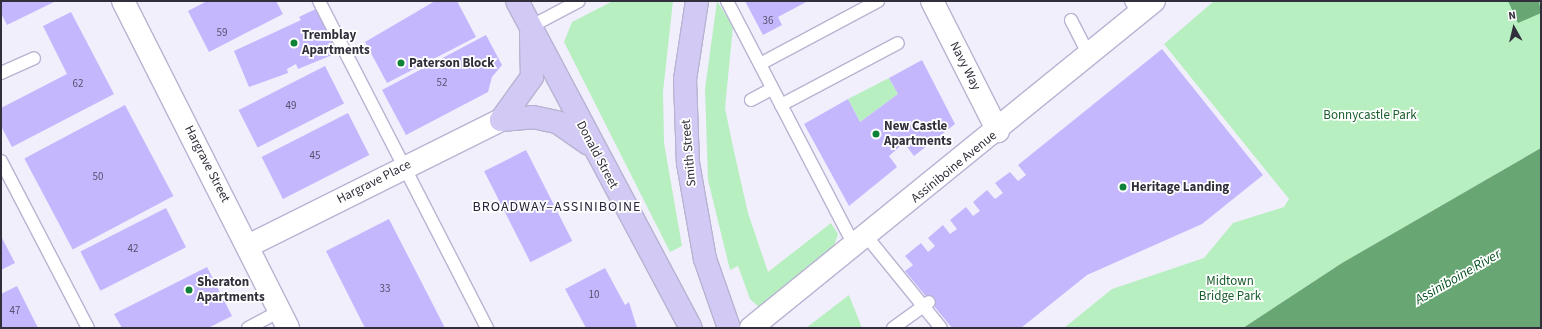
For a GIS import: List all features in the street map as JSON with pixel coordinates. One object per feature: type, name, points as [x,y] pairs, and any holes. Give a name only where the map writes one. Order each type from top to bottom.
[{"type":"main road","name":"Donald Street","points":[[518,1],[594,149],[689,324]]},
{"type":"main road","name":"Smith Street","points":[[697,1],[685,80],[688,163],[705,258],[718,302],[729,328]]},
{"type":"main road","points":[[501,120],[532,77],[530,26]]},
{"type":"main road","points":[[501,120],[533,117],[557,122],[594,149]]},
{"type":"street","name":"Hargrave Street","points":[[123,1],[248,246],[284,320]]},
{"type":"street","name":"Navy Way","points":[[932,1],[998,131]]},
{"type":"street","name":"Assiniboine Avenue","points":[[751,328],[861,242],[998,131],[1089,55],[1141,5]]},
{"type":"street","name":"Hargrave Place","points":[[248,246],[501,120]]},
{"type":"lane","points":[[319,1],[487,328]]},
{"type":"lane","points":[[530,26],[579,1]]},
{"type":"lane","points":[[728,1],[772,89],[861,242],[927,304],[941,328]]},
{"type":"lane","points":[[760,64],[878,2]]},
{"type":"lane","points":[[1070,20],[1089,55]]},
{"type":"lane","points":[[781,105],[898,43]]},
{"type":"lane","points":[[1,74],[34,58]]},
{"type":"lane","points":[[751,100],[772,89]]},
{"type":"lane","points":[[1,161],[88,328]]},
{"type":"lane","points":[[893,328],[927,304]]},
{"type":"lane","points":[[248,328],[284,320]]},
{"type":"green space","points":[[613,1],[673,1],[663,92],[664,143],[682,246],[670,252],[564,42],[572,22]]},
{"type":"green space","points":[[717,1],[733,26],[725,108],[748,213],[768,272],[831,223],[838,234],[834,246],[759,307],[750,299],[738,266],[730,270],[708,180],[705,89]]},
{"type":"green space","name":"Bonnycastle Park","points":[[1214,1],[1541,1],[1541,148],[1342,263],[1243,328],[1064,328],[1112,289],[1204,258],[1233,223],[1284,207],[1289,199],[1164,44]]},
{"type":"green space","points":[[889,78],[898,94],[860,122],[848,99]]},
{"type":"green space","points":[[849,295],[862,328],[806,328]]},
{"type":"water","points":[[1508,1],[1539,1],[1541,13],[1518,23]]},
{"type":"water","name":"Assiniboine River","points":[[1541,148],[1541,328],[1243,328],[1342,263]]},
{"type":"building","points":[[1,1],[56,1],[7,25],[1,13]]},
{"type":"building","points":[[207,1],[276,1],[283,14],[209,52],[188,11]]},
{"type":"building","name":"Paterson Block","points":[[435,1],[457,1],[476,37],[387,83],[365,42]]},
{"type":"building","points":[[745,1],[808,1],[778,17],[782,25],[763,35]]},
{"type":"building","name":"Tremblay Apartments","points":[[320,7],[342,51],[298,69],[296,64],[287,69],[288,73],[249,87],[234,51],[301,20],[299,17]]},
{"type":"building","points":[[71,12],[114,94],[12,147],[1,126],[1,108],[67,74],[43,26]]},
{"type":"building","points":[[486,35],[502,65],[492,77],[488,92],[406,135],[382,90]]},
{"type":"building","name":"Heritage Landing","points":[[1162,49],[1263,175],[1202,224],[1087,275],[1021,328],[952,328],[905,271],[913,265],[905,256],[921,243],[928,252],[935,246],[928,238],[943,225],[950,234],[957,229],[950,220],[966,207],[973,216],[980,211],[973,202],[987,190],[995,199],[1003,193],[995,183],[1010,172],[1018,181],[1026,175],[1018,165]]},
{"type":"building","name":"New Castle Apartments","points":[[922,60],[955,124],[914,156],[904,143],[889,156],[897,167],[849,206],[804,124],[848,99],[860,122],[898,94],[889,78]]},
{"type":"building","points":[[325,66],[344,103],[258,147],[239,110]]},
{"type":"building","points":[[125,105],[173,196],[73,249],[24,159]]},
{"type":"building","points":[[348,113],[369,155],[283,199],[262,157]]},
{"type":"building","points":[[526,150],[572,241],[530,262],[484,171]]},
{"type":"building","points":[[166,208],[186,247],[100,291],[80,252]]},
{"type":"building","points":[[389,219],[445,328],[365,328],[326,251]]},
{"type":"building","points":[[1,236],[15,263],[1,270]]},
{"type":"building","name":"Sheraton Apartments","points":[[207,267],[232,316],[208,328],[122,328],[114,314]]},
{"type":"building","points":[[605,268],[625,305],[629,302],[637,328],[586,328],[565,289]]},
{"type":"building","points":[[17,286],[38,328],[1,328],[1,294]]},
{"type":"place","name":"Tremblay Apartments","points":[[294,43]]},
{"type":"place","name":"Paterson Block","points":[[401,63]]},
{"type":"place","name":"New Castle Apartments","points":[[876,134]]},
{"type":"place","name":"Heritage Landing","points":[[1123,187]]},
{"type":"place","name":"Sheraton Apartments","points":[[189,290]]},
{"type":"district","name":"BROADWAY–ASSINIBOINE","points":[[557,207]]},
{"type":"park label","name":"Midtown Bridge Park","points":[[1230,290]]}]
